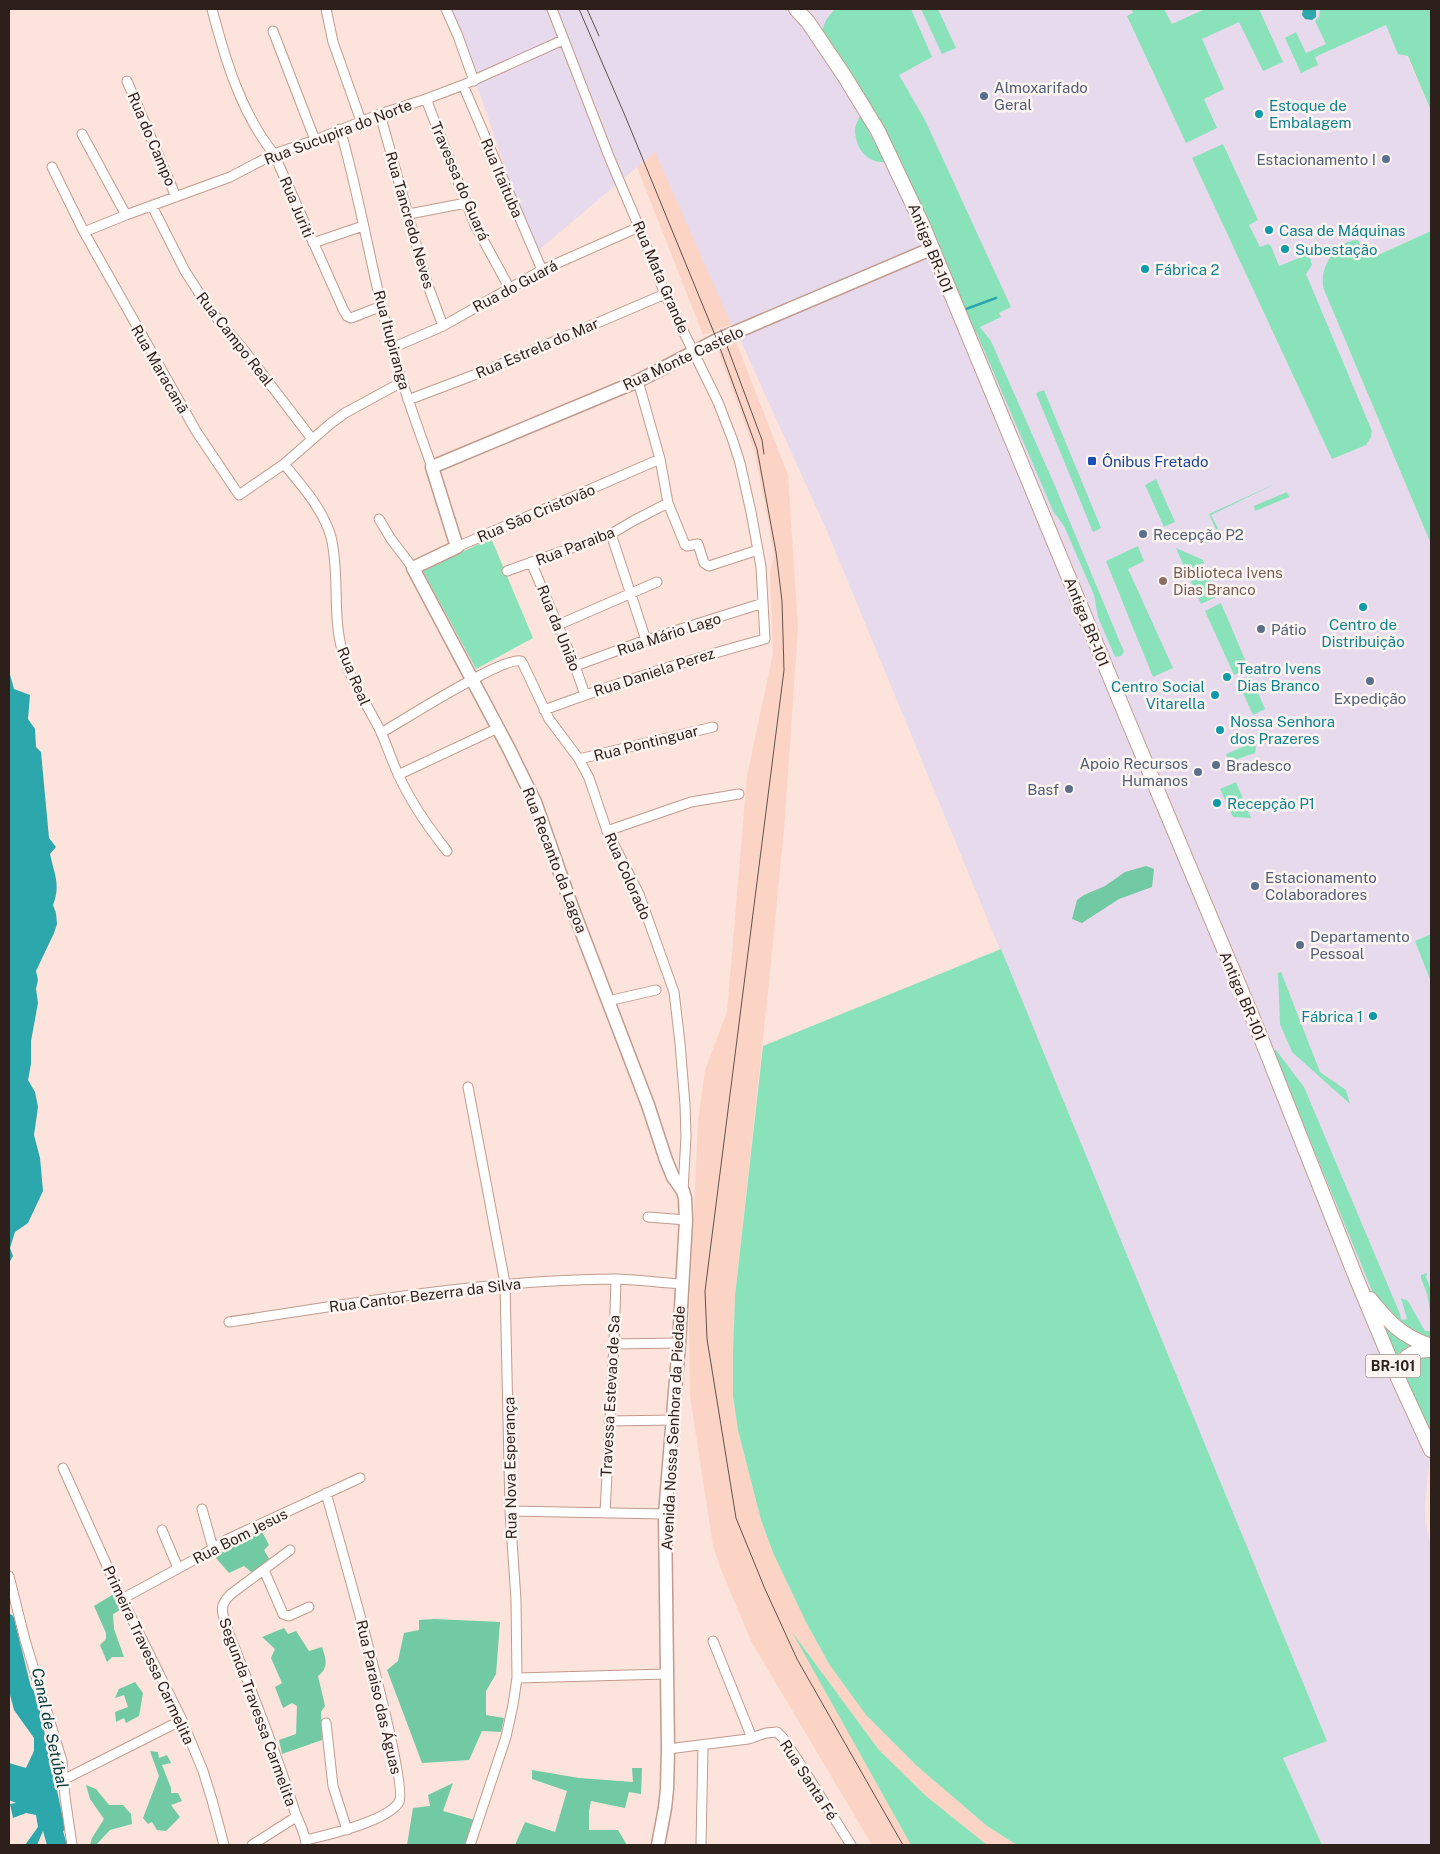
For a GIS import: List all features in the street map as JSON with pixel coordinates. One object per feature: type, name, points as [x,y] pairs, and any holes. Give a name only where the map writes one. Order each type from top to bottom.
[{"type":"main road","name":"Antiga BR-101","points":[[796,9],[808,22],[844,75],[878,131],[933,248],[961,320],[1257,1028],[1357,1280]]},
{"type":"main road","name":"BR-101","points":[[1357,1280],[1392,1326],[1412,1338],[1431,1346]]},
{"type":"main road","name":"BR-101","points":[[1357,1280],[1398,1378],[1431,1450]]},
{"type":"main road","points":[[1398,1378],[1400,1367],[1408,1355],[1419,1350],[1431,1350]]},
{"type":"street","name":"Rua Juriti","points":[[212,9],[222,45],[244,105],[260,135],[274,154],[347,316],[351,318],[382,306]]},
{"type":"street","points":[[326,9],[334,42],[361,121]]},
{"type":"street","points":[[446,9],[474,80]]},
{"type":"street","name":"Rua Mata Grande","points":[[552,9],[665,294],[718,402],[740,463],[758,550],[765,638]]},
{"type":"street","points":[[272,30],[315,140]]},
{"type":"street","name":"Rua Sucupira do Norte","points":[[84,232],[239,173],[274,154],[380,114],[426,100],[563,40]]},
{"type":"street","name":"Rua do Campo","points":[[127,81],[176,197]]},
{"type":"street","name":"Rua Itaituba","points":[[462,85],[542,270]]},
{"type":"street","name":"Travessa do Guará","points":[[426,100],[466,204],[510,288]]},
{"type":"street","name":"Rua Tancredo Neves","points":[[380,114],[427,283],[443,326]]},
{"type":"street","name":"Rua Itupiranga","points":[[340,129],[355,184],[392,348],[457,547]]},
{"type":"street","points":[[82,134],[126,215]]},
{"type":"street","points":[[52,167],[84,232]]},
{"type":"street","points":[[409,214],[466,204]]},
{"type":"street","name":"Rua Campo Real","points":[[152,206],[185,270],[210,310],[244,350],[312,439]]},
{"type":"street","points":[[313,243],[363,226]]},
{"type":"street","name":"Rua do Guará","points":[[392,348],[443,326],[542,270],[639,226]]},
{"type":"street","name":"Rua Maracanã","points":[[84,232],[196,431],[238,494],[240,496],[245,493],[284,464]]},
{"type":"street","name":"Rua Monte Castelo","points":[[432,467],[638,381],[718,340],[933,248]]},
{"type":"street","name":"Rua Estrela do Mar","points":[[408,400],[488,370],[665,294]]},
{"type":"street","points":[[638,381],[660,459],[668,503],[685,545],[698,544],[706,565],[709,566],[758,550]]},
{"type":"street","points":[[284,464],[330,424],[355,406],[402,382]]},
{"type":"street","name":"Rua São Cristovão","points":[[413,568],[660,459]]},
{"type":"street","name":"Rua Real","points":[[284,464],[314,502],[328,528],[332,548],[337,628],[342,653],[414,806],[447,851]]},
{"type":"street","name":"Rua Paraiba","points":[[507,571],[611,534],[668,503]]},
{"type":"street","name":"Rua Recanto da Lagoa","points":[[379,519],[413,568],[498,728],[538,809],[572,907],[648,1105],[669,1167],[673,1177],[683,1191]]},
{"type":"street","points":[[611,534],[646,640]]},
{"type":"street","name":"Rua da União","points":[[531,562],[575,666],[585,695]]},
{"type":"street","points":[[558,625],[657,582]]},
{"type":"street","name":"Rua Mário Lago","points":[[575,666],[646,640],[763,603]]},
{"type":"street","name":"Rua Daniela Perez","points":[[544,710],[710,653],[765,638]]},
{"type":"street","name":"Rua Colorado","points":[[472,680],[514,660],[521,661],[549,719],[579,759],[590,778],[607,831],[639,894],[676,1002],[685,1105],[686,1136],[683,1191]]},
{"type":"street","points":[[381,733],[472,680]]},
{"type":"street","name":"Rua Pontinguar","points":[[579,759],[713,726]]},
{"type":"street","points":[[398,775],[498,728]]},
{"type":"street","points":[[607,831],[691,802],[739,794]]},
{"type":"street","points":[[608,1001],[656,990]]},
{"type":"street","name":"Rua Nova Esperança","points":[[468,1087],[505,1284],[510,1511],[516,1600],[517,1678],[506,1737],[470,1845]]},
{"type":"street","name":"Avenida Nossa Senhora da Piedade","points":[[658,1845],[666,1808],[668,1749],[665,1514],[674,1420],[686,1220],[683,1191]]},
{"type":"street","points":[[648,1217],[686,1220]]},
{"type":"street","name":"Rua Cantor Bezerra da Silva","points":[[229,1322],[444,1290],[505,1284],[616,1279],[682,1284]]},
{"type":"street","name":"Travessa Estevao de Sa","points":[[604,1512],[616,1279]]},
{"type":"street","points":[[614,1344],[679,1343]]},
{"type":"street","points":[[609,1421],[674,1420]]},
{"type":"street","name":"Primeira Travessa Carmelita","points":[[63,1468],[122,1599],[182,1720],[203,1771],[224,1845]]},
{"type":"street","name":"Rua Bom Jesus","points":[[122,1599],[228,1539],[360,1478]]},
{"type":"street","name":"Rua Paraiso das Águas","points":[[306,1843],[372,1820],[398,1803],[400,1792],[366,1636],[326,1493]]},
{"type":"street","points":[[202,1509],[213,1548]]},
{"type":"street","points":[[510,1511],[665,1514]]},
{"type":"street","points":[[162,1530],[178,1568]]},
{"type":"street","name":"Segunda Travessa Carmelita","points":[[290,1550],[231,1594],[223,1602],[221,1609],[280,1764],[306,1843]]},
{"type":"street","points":[[264,1570],[283,1614],[289,1616],[309,1607]]},
{"type":"street","points":[[9,1576],[25,1640],[60,1755],[72,1845]]},
{"type":"street","points":[[713,1641],[752,1738]]},
{"type":"street","points":[[517,1678],[666,1674]]},
{"type":"street","points":[[63,1780],[182,1720]]},
{"type":"street","points":[[326,1723],[333,1786],[347,1830]]},
{"type":"street","name":"Rua Santa Fé","points":[[668,1749],[703,1746],[777,1732],[815,1786],[851,1845]]},
{"type":"street","points":[[701,1845],[703,1746]]},
{"type":"street","points":[[252,1845],[296,1817]]},
{"type":"shaded area","points":[[443,9],[1380,9],[1407,56],[1431,111],[1431,231],[1378,255],[1366,258],[1361,246],[1431,507],[1431,1445],[1425,1505],[1426,1524],[1431,1546],[1431,1845],[1322,1845],[1283,1758],[1327,1741],[827,531],[734,326],[732,326],[655,152],[534,254],[471,67]]},
{"type":"shaded area","points":[[607,9],[742,320],[703,335],[628,144]]},
{"type":"shaded area","points":[[735,339],[788,475],[798,627],[785,818],[735,1296],[733,1396],[738,1430],[761,1520],[774,1555],[806,1622],[829,1664],[866,1715],[917,1766],[987,1826],[1017,1845],[987,1845],[926,1796],[879,1750],[795,1636],[911,1845],[872,1845],[751,1641],[713,1546],[690,1396],[689,1316],[698,1122],[705,1070],[727,1012],[747,776],[773,653],[770,572],[774,556],[765,505],[754,450],[717,347]]},
{"type":"green space","points":[[835,9],[911,9],[932,57],[899,75],[925,120],[1011,307],[999,313],[1001,317],[980,327],[991,341],[1055,486],[1124,652],[1121,656],[1115,657],[1098,617],[1094,595],[1064,526],[1053,511],[977,334],[974,329],[966,333],[904,180],[820,40],[825,23]]},
{"type":"green space","points":[[921,9],[938,9],[956,48],[942,54]]},
{"type":"green space","points":[[1131,9],[1164,9],[1172,24],[1205,9],[1259,9],[1283,62],[1263,71],[1239,22],[1202,39],[1224,89],[1204,99],[1217,128],[1186,143],[1127,16],[1133,13]]},
{"type":"green space","points":[[1320,9],[1431,9],[1431,111],[1408,56],[1398,54],[1386,25],[1315,57],[1318,65],[1301,73],[1285,38],[1296,32],[1306,53],[1326,44],[1315,21],[1319,17]]},
{"type":"green space","points":[[860,115],[885,162],[873,160],[860,149],[855,131]]},
{"type":"green space","points":[[1223,144],[1258,220],[1249,225],[1260,247],[1268,244],[1271,246],[1279,266],[1309,254],[1312,265],[1306,274],[1372,431],[1366,445],[1332,459],[1192,158]]},
{"type":"green space","points":[[1431,231],[1431,544],[1325,292],[1323,275],[1325,267],[1335,251],[1350,241],[1358,240],[1367,258],[1378,255]]},
{"type":"green space","points":[[1044,390],[1101,528],[1093,532],[1036,393]]},
{"type":"green space","points":[[1156,479],[1175,522],[1164,527],[1145,485]]},
{"type":"green space","points":[[1277,483],[1211,515],[1220,532],[1220,538],[1201,544],[1200,541],[1217,532],[1209,514]]},
{"type":"green space","points":[[1287,492],[1289,497],[1255,511],[1254,506]]},
{"type":"green space","points":[[491,538],[533,638],[476,669],[423,571]]},
{"type":"green space","points":[[1138,546],[1144,561],[1128,569],[1173,668],[1153,677],[1106,561]]},
{"type":"green space","points":[[1176,548],[1203,560],[1204,563],[1186,571]]},
{"type":"green space","points":[[1207,571],[1218,596],[1201,604],[1189,578]]},
{"type":"green space","points":[[1221,603],[1249,669],[1234,675],[1205,611]]},
{"type":"green space","points":[[1251,676],[1265,709],[1253,715],[1238,682]]},
{"type":"green space","points":[[1252,743],[1256,747],[1255,753],[1229,762],[1226,754]]},
{"type":"green space","points":[[1236,782],[1251,818],[1233,817],[1220,789]]},
{"type":"green space","points":[[1146,866],[1154,869],[1152,887],[1119,899],[1082,923],[1072,919],[1077,900],[1105,886],[1125,872]]},
{"type":"green space","points":[[1431,934],[1431,982],[1415,941]]},
{"type":"green space","points":[[1001,949],[1327,1741],[1283,1758],[1322,1845],[1017,1845],[987,1826],[917,1766],[866,1715],[829,1664],[806,1622],[774,1555],[761,1520],[738,1430],[733,1396],[733,1355],[735,1296],[763,1046]]},
{"type":"green space","points":[[1281,972],[1320,1072],[1346,1090],[1350,1104],[1292,1052],[1280,1024],[1278,973]]},
{"type":"green space","points":[[1273,1050],[1276,1050],[1304,1087],[1401,1319],[1407,1319],[1401,1298],[1408,1301],[1425,1331],[1431,1331],[1431,1340],[1409,1331],[1375,1298]]},
{"type":"green space","points":[[1427,1273],[1426,1277],[1431,1290],[1431,1317],[1427,1294],[1421,1278],[1421,1275]]},
{"type":"green space","points":[[1382,1326],[1410,1344],[1410,1345],[1395,1356]]},
{"type":"green space","points":[[1431,1355],[1431,1442],[1406,1380],[1408,1368],[1412,1362]]},
{"type":"green space","points":[[260,1528],[269,1545],[264,1550],[271,1562],[255,1575],[244,1566],[229,1573],[216,1558],[233,1542]]},
{"type":"green space","points":[[117,1592],[124,1608],[113,1614],[114,1629],[124,1657],[112,1657],[107,1662],[100,1645],[106,1639],[106,1633],[94,1606]]},
{"type":"green space","points":[[419,1620],[500,1622],[496,1674],[486,1691],[486,1715],[504,1718],[501,1732],[482,1731],[469,1760],[422,1763],[387,1670],[398,1661],[404,1633],[419,1630]]},
{"type":"green space","points":[[284,1628],[288,1634],[296,1631],[309,1651],[322,1647],[325,1666],[318,1676],[325,1706],[321,1712],[322,1740],[282,1754],[279,1740],[296,1734],[297,1706],[292,1703],[283,1708],[275,1687],[282,1683],[271,1658],[275,1649],[262,1637]]},
{"type":"green space","points":[[792,1632],[879,1750],[926,1796],[987,1845],[911,1845]]},
{"type":"green space","points":[[135,1682],[143,1693],[139,1716],[126,1723],[124,1718],[116,1722],[115,1712],[128,1707],[124,1695],[115,1698],[119,1689]]},
{"type":"green space","points":[[150,1751],[158,1752],[159,1758],[167,1755],[171,1763],[162,1765],[171,1788],[171,1793],[178,1793],[182,1801],[171,1805],[180,1817],[166,1831],[157,1830],[152,1822],[148,1824],[143,1818],[159,1776]]},
{"type":"green space","points":[[632,1768],[642,1768],[641,1794],[629,1792],[625,1808],[591,1801],[589,1811],[589,1830],[618,1830],[627,1845],[515,1845],[525,1822],[555,1832],[567,1791],[532,1779],[532,1770],[579,1778],[633,1782]]},
{"type":"green space","points":[[453,1783],[443,1811],[475,1820],[467,1845],[407,1845],[413,1808],[430,1806],[428,1795]]},
{"type":"green space","points":[[86,1785],[96,1789],[109,1805],[123,1805],[131,1814],[132,1824],[110,1830],[96,1845],[90,1845],[92,1838],[104,1819],[90,1799]]},
{"type":"water","points":[[1303,9],[1316,9],[1316,17],[1312,20],[1305,19],[1302,15]]},
{"type":"water","points":[[9,671],[14,689],[30,695],[28,719],[35,729],[36,747],[41,752],[49,838],[56,847],[50,854],[57,885],[53,905],[57,924],[36,971],[38,1003],[31,1041],[31,1064],[28,1080],[35,1092],[38,1107],[34,1135],[40,1158],[43,1191],[28,1223],[15,1232],[10,1248],[13,1256],[9,1263]]},
{"type":"water","points":[[9,1613],[17,1665],[35,1693],[38,1702],[64,1823],[67,1829],[63,1831],[67,1845],[47,1845],[43,1831],[37,1845],[25,1845],[38,1827],[36,1815],[26,1813],[13,1818],[10,1804],[16,1803],[9,1800],[9,1763],[26,1768],[34,1751],[34,1738],[14,1710],[9,1691]]},
{"type":"waterway","points":[[966,309],[996,298]]},
{"type":"waterway","name":"Canal de Setúbal","points":[[9,1619],[26,1688]]},
{"type":"tram line","points":[[579,9],[717,340],[757,449],[776,552],[782,601],[784,670],[705,1291],[707,1339],[736,1518],[765,1589],[797,1659],[903,1845]]},
{"type":"tram line","points":[[587,9],[599,36]]},
{"type":"tram line","points":[[721,330],[762,440],[764,454]]},
{"type":"place","name":"Almoxarifado Geral","points":[[984,96]]},
{"type":"place","name":"Estoque de Embalagem","points":[[1259,114]]},
{"type":"place","name":"Estacionamento I","points":[[1386,159]]},
{"type":"place","name":"Casa de Máquinas","points":[[1269,230]]},
{"type":"place","name":"Subestação","points":[[1285,249]]},
{"type":"place","name":"Fábrica 2","points":[[1145,269]]},
{"type":"place","name":"Ônibus Fretado","points":[[1092,461]]},
{"type":"place","name":"Recepção P2","points":[[1143,534]]},
{"type":"place","name":"Biblioteca Ivens Dias Branco","points":[[1163,581]]},
{"type":"place","name":"Centro de Distribuição","points":[[1363,607]]},
{"type":"place","name":"Pátio","points":[[1261,629]]},
{"type":"place","name":"Teatro Ivens Dias Branco","points":[[1227,677]]},
{"type":"place","name":"Expedição","points":[[1370,681]]},
{"type":"place","name":"Centro Social Vitarella","points":[[1215,695]]},
{"type":"place","name":"Nossa Senhora dos Prazeres","points":[[1220,730]]},
{"type":"place","name":"Bradesco","points":[[1216,765]]},
{"type":"place","name":"Apoio Recursos Humanos","points":[[1198,772]]},
{"type":"place","name":"Basf","points":[[1069,789]]},
{"type":"place","name":"Recepção P1","points":[[1217,803]]},
{"type":"place","name":"Estacionamento Colaboradores","points":[[1255,886]]},
{"type":"place","name":"Departamento Pessoal","points":[[1300,945]]},
{"type":"place","name":"Fábrica 1","points":[[1373,1016]]}]
